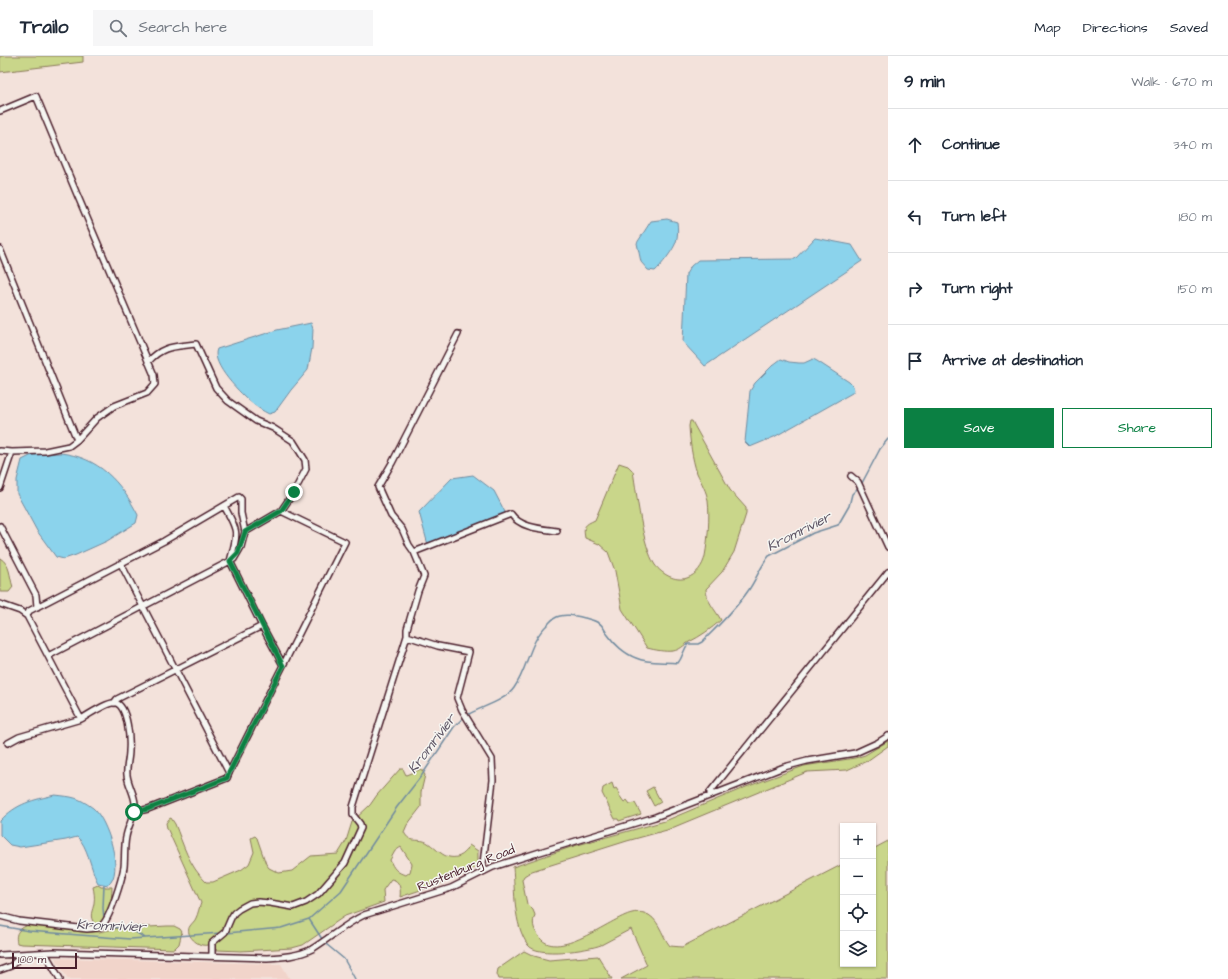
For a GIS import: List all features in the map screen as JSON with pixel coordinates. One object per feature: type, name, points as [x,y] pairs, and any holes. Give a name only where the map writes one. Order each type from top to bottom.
[{"type":"street","points":[[0,111],[36,96],[154,375],[155,384],[147,393],[114,406],[97,418],[77,440],[69,446],[45,451],[0,451]]},
{"type":"street","points":[[0,249],[77,440]]},
{"type":"street","points":[[212,956],[212,943],[225,932],[231,918],[239,909],[250,903],[258,902],[297,906],[318,894],[345,863],[361,828],[360,824],[353,815],[353,807],[407,636],[407,629],[418,590],[424,576],[402,529],[391,516],[378,488],[458,334]]},
{"type":"street","points":[[148,362],[161,350],[173,346],[196,344],[216,388],[228,401],[256,421],[273,428],[293,441],[305,460],[306,469],[294,492],[281,511],[245,532]]},
{"type":"street","points":[[0,488],[12,452]]},
{"type":"street","points":[[851,476],[858,482],[888,547]]},
{"type":"street","points":[[27,616],[29,611],[121,564],[239,497],[242,500],[242,520],[245,532],[238,553],[230,561],[48,656]]},
{"type":"street","points":[[224,506],[234,524],[237,538],[230,561],[283,666]]},
{"type":"street","points":[[134,812],[148,809],[227,778],[345,542],[281,511]]},
{"type":"street","points":[[414,552],[511,514],[514,520],[537,529],[557,531]]},
{"type":"street","points":[[0,526],[36,595],[37,607]]},
{"type":"street","points":[[121,564],[229,773]]},
{"type":"street","points":[[710,795],[710,792],[724,774],[888,572]]},
{"type":"street","points":[[0,604],[20,611],[27,616],[80,719]]},
{"type":"street","points":[[114,703],[117,699],[262,626]]},
{"type":"street","points":[[407,636],[438,646],[469,652],[457,698],[462,710],[492,759],[493,780],[482,872]]},
{"type":"street","points":[[0,916],[19,921],[87,929],[102,926],[108,917],[124,868],[126,834],[132,821],[135,800],[128,783],[127,773],[129,743],[127,722],[121,706],[110,703],[80,719],[20,737],[8,743]]},
{"type":"street","name":"Rustenburg Road","points":[[0,955],[54,952],[267,958],[299,954],[312,949],[353,920],[364,915],[451,888],[493,867],[655,817],[784,767],[807,761],[855,753],[872,746],[888,736]]},
{"type":"street","points":[[45,953],[60,979]]},
{"type":"street","points":[[0,970],[11,966],[23,954]]},
{"type":"street","points":[[6,968],[9,955]]},
{"type":"shaded area","points":[[55,958],[281,964],[290,979],[68,979]]},
{"type":"green space","points":[[0,56],[83,56],[83,62],[0,72]]},
{"type":"green space","points":[[690,421],[692,421],[730,490],[746,508],[746,514],[734,552],[722,572],[706,589],[709,601],[721,620],[706,632],[678,650],[660,651],[647,648],[622,609],[615,571],[608,552],[599,544],[585,538],[584,528],[586,525],[595,520],[619,463],[628,466],[633,471],[643,533],[650,556],[655,565],[665,574],[678,579],[690,577],[699,570],[705,556],[709,507],[704,487],[697,473],[694,462],[690,438]]},
{"type":"green space","points":[[0,558],[4,561],[9,571],[13,587],[9,592],[0,592]]},
{"type":"green space","points":[[888,741],[888,746],[867,761],[847,770],[807,772],[667,830],[532,871],[524,876],[522,880],[527,904],[533,910],[535,915],[533,923],[534,928],[538,935],[546,943],[557,945],[569,943],[622,917],[640,912],[653,918],[670,946],[682,947],[840,866],[840,967],[876,967],[876,847],[888,841],[888,979],[621,979],[647,965],[631,929],[601,945],[563,952],[533,949],[528,945],[523,937],[517,917],[513,867],[574,846],[665,821],[746,787],[804,766],[865,755]]},
{"type":"green space","points":[[400,769],[403,769],[406,775],[421,769],[425,775],[421,792],[421,807],[407,825],[404,832],[406,836],[412,840],[425,841],[449,857],[457,857],[461,855],[469,845],[478,851],[477,867],[444,882],[400,897],[398,883],[391,879],[383,890],[384,902],[345,916],[303,945],[292,948],[241,951],[217,950],[214,945],[202,945],[196,942],[189,935],[190,926],[196,919],[201,903],[167,828],[166,823],[169,819],[171,818],[175,824],[187,854],[195,869],[206,882],[213,882],[241,870],[249,864],[254,852],[251,838],[255,836],[266,864],[269,868],[279,873],[292,871],[311,856],[338,854],[346,841],[352,822],[370,805]],"holes":[[[401,847],[412,864],[410,872],[406,875],[396,870],[390,860],[395,851]]]},
{"type":"green space","points":[[612,783],[614,789],[616,788],[624,802],[627,800],[630,804],[635,803],[641,814],[619,821],[618,819],[615,819],[602,793],[603,788]]},
{"type":"green space","points":[[653,787],[661,802],[654,806],[646,791]]},
{"type":"green space","points":[[98,885],[101,887],[112,887],[109,907],[106,916],[100,925],[95,924],[91,916],[94,901],[93,887]]},
{"type":"green space","points":[[32,923],[44,927],[88,932],[99,932],[129,926],[174,926],[182,932],[179,944],[174,949],[17,943],[16,939],[18,932],[22,928]]},
{"type":"green space","points":[[524,951],[534,956],[549,960],[598,956],[612,979],[499,979],[497,974],[498,969]]},
{"type":"water","points":[[667,219],[677,222],[678,232],[675,245],[658,269],[655,271],[648,270],[641,262],[637,243],[651,221]]},
{"type":"water","points":[[815,238],[852,245],[862,261],[705,366],[683,342],[686,274],[691,266],[698,260],[795,259]]},
{"type":"water","points":[[311,323],[313,329],[312,348],[308,370],[275,412],[269,414],[253,404],[228,379],[218,363],[216,355],[217,349],[277,330]]},
{"type":"water","points":[[781,359],[789,362],[804,363],[813,359],[849,382],[853,386],[854,390],[852,393],[774,437],[750,447],[745,442],[750,391],[755,383]]},
{"type":"water","points":[[60,453],[74,455],[86,460],[107,473],[124,492],[138,515],[136,523],[107,541],[64,559],[56,557],[37,531],[17,494],[17,480],[22,460],[32,455]]},
{"type":"water","points":[[473,475],[494,491],[506,514],[428,545],[419,512],[452,478]]},
{"type":"water","points":[[55,795],[71,797],[83,802],[93,808],[104,823],[112,846],[115,869],[113,879],[108,885],[98,883],[87,852],[77,837],[20,847],[10,845],[0,835],[0,821],[6,815],[26,803]]},
{"type":"waterway","name":"Kromrivier","points":[[861,485],[880,449],[888,439]]},
{"type":"waterway","name":"Kromrivier","points":[[467,715],[505,697],[510,693],[523,672],[536,639],[541,631],[558,616],[566,615],[587,618],[599,623],[617,645],[628,654],[641,660],[678,663],[688,644],[698,644],[702,642],[738,605],[751,587],[769,556],[813,533],[838,525],[849,506],[852,494],[859,487]]},
{"type":"waterway","name":"Kromrivier","points":[[227,933],[281,928],[309,919],[341,891],[397,807],[422,775],[454,727],[464,717]]},
{"type":"waterway","points":[[104,885],[104,919]]},
{"type":"waterway","points":[[309,919],[322,939]]},
{"type":"waterway","points":[[107,923],[112,927],[131,929],[145,938]]},
{"type":"waterway","name":"Kromrivier","points":[[0,926],[29,931],[130,939],[222,933]]},
{"type":"waterway","points":[[326,944],[344,959],[355,979]]},
{"type":"route","points":[[134,812],[148,809],[227,778],[283,666],[230,561],[234,559],[238,553],[245,532],[266,518],[281,511],[294,492]]}]
